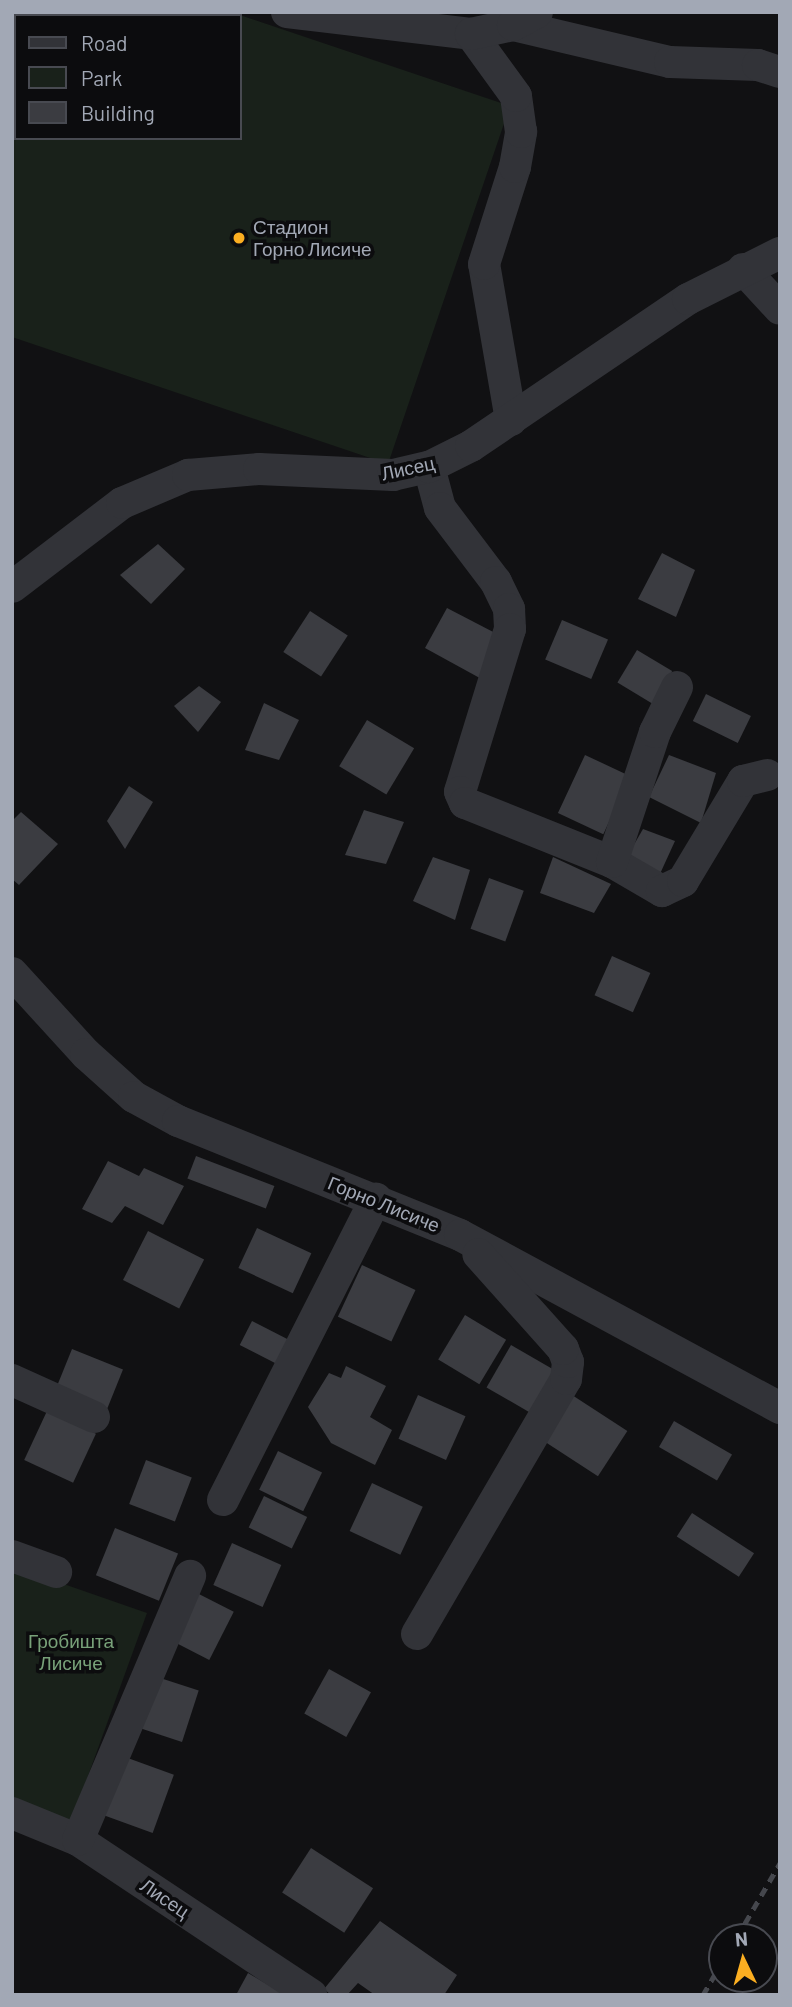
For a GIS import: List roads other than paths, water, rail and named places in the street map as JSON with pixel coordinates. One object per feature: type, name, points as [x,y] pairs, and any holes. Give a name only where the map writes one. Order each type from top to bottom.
[{"type":"street","points":[[287,12],[471,34],[525,19],[670,62],[758,65],[780,72]]},
{"type":"street","points":[[471,34],[516,96],[521,132],[515,167],[484,264],[511,420]]},
{"type":"street","name":"Лисец","points":[[12,587],[122,503],[158,484],[188,475],[259,469],[393,475],[429,467],[511,420],[688,299],[743,269],[780,253]]},
{"type":"street","points":[[743,269],[780,309]]},
{"type":"street","points":[[429,467],[440,508],[496,582],[509,609],[510,629],[462,797],[475,809],[612,862],[662,891],[682,881],[743,781],[767,775]]},
{"type":"street","points":[[612,862],[655,732],[677,687]]},
{"type":"street","name":"Горно Лисиче","points":[[12,973],[86,1054],[134,1097],[178,1121],[460,1235],[780,1408]]},
{"type":"street","points":[[223,1500],[376,1199]]},
{"type":"street","points":[[417,1634],[566,1379],[568,1362],[563,1349],[460,1235]]},
{"type":"street","points":[[12,1380],[94,1418]]},
{"type":"street","points":[[12,1556],[56,1573]]},
{"type":"street","points":[[78,1840],[190,1576]]},
{"type":"street","name":"Лисец","points":[[12,1813],[78,1840],[312,1995]]},
{"type":"railway","points":[[745,1923],[780,1863]]},
{"type":"railway","points":[[703,1995],[708,1986]]},
{"type":"place","name":"Стадион Горно Лисиче","points":[[239,238]]},
{"type":"park label","name":"Гробишта Лисиче","points":[[71,1652]]}]
